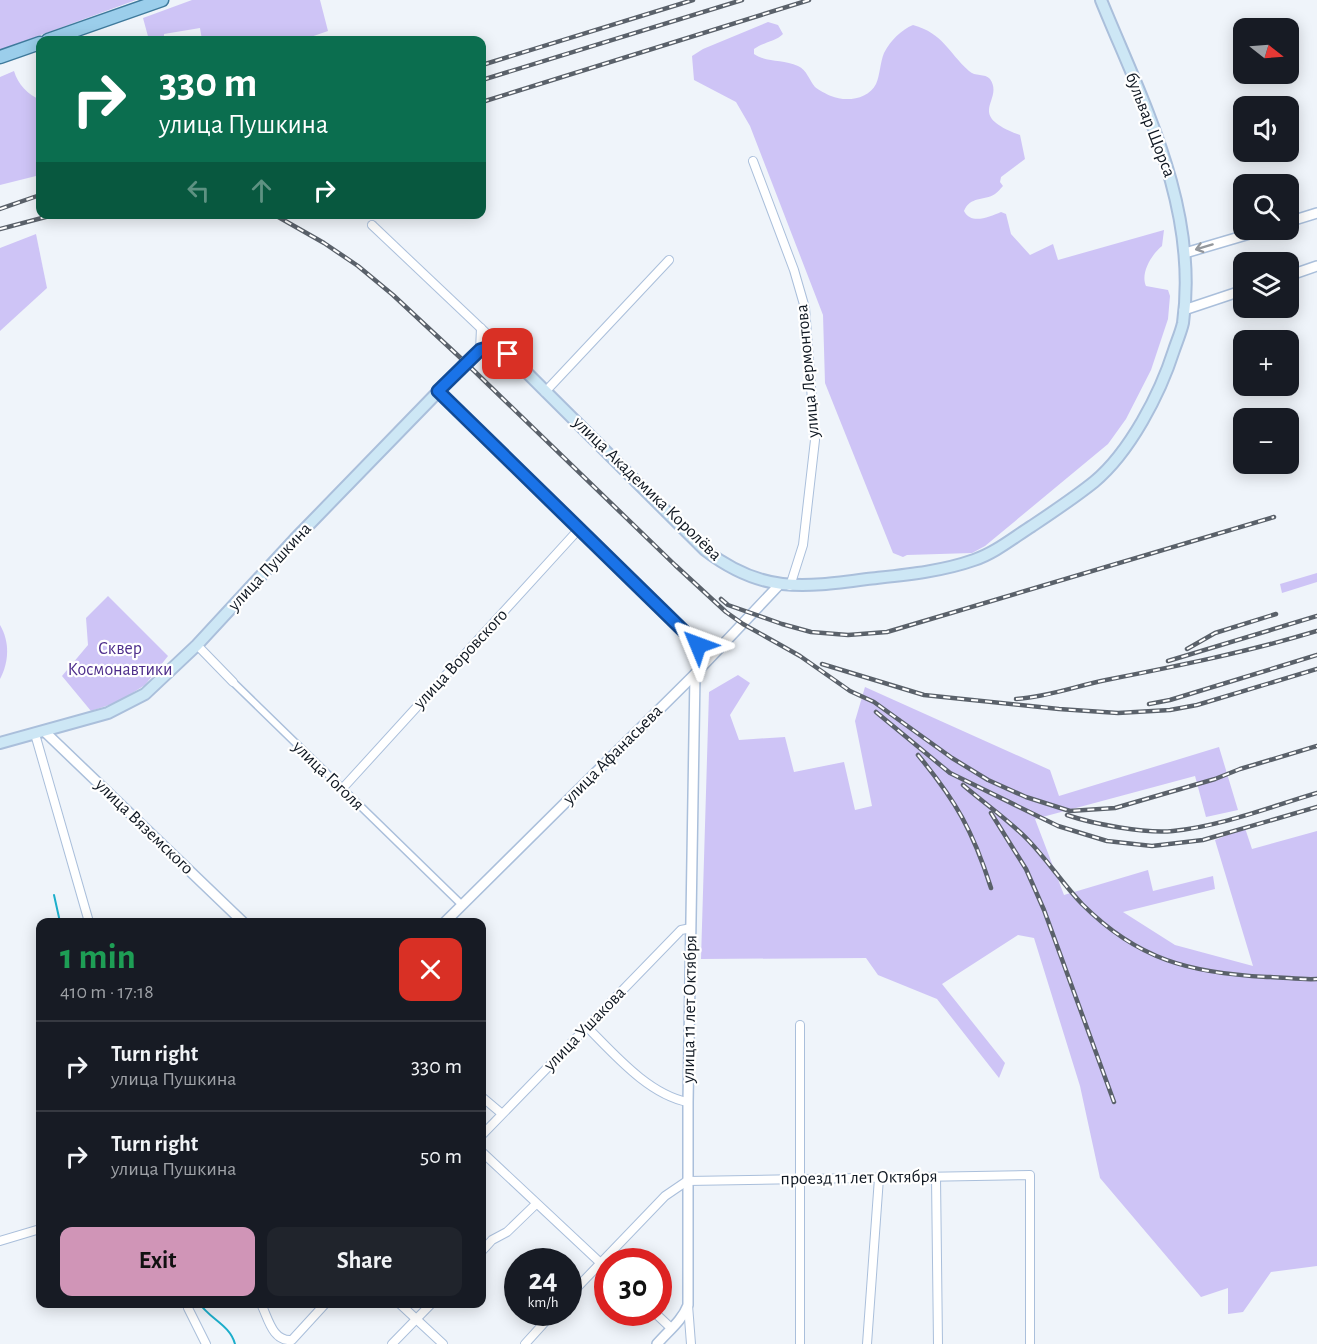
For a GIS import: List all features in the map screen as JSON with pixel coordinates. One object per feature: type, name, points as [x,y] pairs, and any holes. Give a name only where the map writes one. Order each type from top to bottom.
[{"type":"main road","points":[[59,36],[162,0]]},
{"type":"main road","name":"бульвар Щорса","points":[[1101,0],[1166,160],[1180,216],[1185,253],[1184,310]]},
{"type":"main road","points":[[0,57],[36,44]]},
{"type":"main road","name":"улица Академика Королёва","points":[[508,354],[705,550],[732,568],[755,579],[784,586],[813,586],[927,572],[956,566],[977,559],[1000,547],[1067,502],[1101,475],[1136,431],[1166,378],[1183,325],[1184,310]]},
{"type":"main road","points":[[480,350],[490,347],[508,354]]},
{"type":"main road","name":"улица Пушкина","points":[[0,743],[108,713],[145,694],[197,645],[295,539],[480,350]]},
{"type":"street","name":"улица Лермонтова","points":[[753,161],[794,270],[805,308],[815,440],[803,545],[784,586]]},
{"type":"street","points":[[1299,219],[1317,213]]},
{"type":"street","name":"улица Академика Королёва","points":[[372,225],[508,354]]},
{"type":"street","points":[[1185,253],[1233,239]]},
{"type":"street","points":[[546,392],[669,260]]},
{"type":"street","points":[[1299,272],[1317,266]]},
{"type":"street","points":[[1184,310],[1233,294]]},
{"type":"street","points":[[480,350],[481,327]]},
{"type":"street","points":[[438,391],[711,657]]},
{"type":"street","name":"улица Воровского","points":[[342,789],[579,529]]},
{"type":"street","name":"улица Афанасьева","points":[[449,918],[784,586]]},
{"type":"street","name":"улица Гоголя","points":[[197,645],[462,905]]},
{"type":"street","name":"улица 11 лет Октября","points":[[691,1344],[688,1305],[687,1181],[695,675]]},
{"type":"street","points":[[40,733],[88,918]]},
{"type":"street","name":"улица Вяземского","points":[[40,733],[239,918]]},
{"type":"street","name":"улица Ушакова","points":[[486,1130],[681,930],[691,928]]},
{"type":"street","points":[[800,1025],[800,1344]]},
{"type":"street","points":[[587,1027],[627,1066],[661,1092],[675,1100],[688,1102]]},
{"type":"street","points":[[486,1100],[501,1113]]},
{"type":"street","points":[[486,1156],[594,1257]]},
{"type":"street","name":"проезд 11 лет Октября","points":[[687,1181],[1030,1175],[1030,1344]]},
{"type":"street","points":[[936,1177],[938,1344]]},
{"type":"street","points":[[867,1344],[879,1178]]},
{"type":"street","points":[[615,1248],[665,1196],[687,1181]]},
{"type":"street","points":[[486,1247],[492,1240],[507,1232],[536,1204]]},
{"type":"street","points":[[0,1241],[36,1230]]},
{"type":"street","points":[[582,1282],[594,1269]]},
{"type":"street","points":[[657,1344],[684,1317],[688,1305]]},
{"type":"street","points":[[188,1308],[206,1344]]},
{"type":"street","points":[[263,1308],[270,1326],[277,1335],[288,1341],[292,1340],[322,1308]]},
{"type":"street","points":[[405,1308],[443,1344]]},
{"type":"street","points":[[393,1344],[427,1308]]},
{"type":"street","points":[[525,1344],[541,1326]]},
{"type":"green space","points":[[0,0],[136,0],[36,36],[0,50]]},
{"type":"green space","points":[[192,0],[320,0],[328,31],[314,36],[201,36],[200,28],[164,34],[164,36],[148,36],[143,18]]},
{"type":"green space","points":[[768,22],[778,25],[783,34],[754,49],[754,54],[764,59],[798,66],[806,73],[815,87],[837,98],[856,98],[868,93],[876,84],[887,48],[900,33],[913,25],[939,38],[971,73],[990,79],[993,94],[989,114],[1003,127],[1020,135],[1025,159],[1001,177],[1000,182],[1003,186],[996,193],[970,203],[964,211],[971,218],[976,219],[1001,212],[1006,214],[1011,234],[1030,255],[1053,244],[1058,260],[1164,230],[1162,246],[1148,264],[1145,281],[1146,286],[1168,290],[1170,296],[1168,319],[1151,370],[1126,419],[1108,444],[985,546],[972,553],[903,557],[893,553],[825,383],[823,315],[750,126],[736,102],[694,80],[692,56],[703,49]]},
{"type":"green space","points":[[14,71],[24,89],[36,98],[36,176],[0,185],[0,77]]},
{"type":"green space","points":[[36,234],[47,288],[0,331],[0,248]]},
{"type":"green space","points":[[1317,573],[1317,582],[1282,593],[1280,584]]},
{"type":"green space","name":"Сквер Космонавтики","points":[[108,596],[168,656],[145,685],[118,702],[91,711],[62,676],[88,645],[86,618]]},
{"type":"green space","points":[[0,625],[7,652],[0,679]]},
{"type":"green space","points":[[738,675],[750,683],[730,715],[739,740],[785,737],[794,772],[844,762],[855,810],[872,806],[855,721],[865,687],[1050,770],[1059,796],[1219,747],[1238,810],[1206,817],[1195,776],[1035,819],[1064,895],[1148,870],[1153,891],[1213,876],[1215,889],[1123,912],[1175,945],[1253,966],[1215,840],[1245,828],[1252,849],[1317,831],[1317,1266],[1271,1272],[1243,1312],[1228,1314],[1228,1288],[1201,1297],[1100,1178],[1080,1086],[1034,938],[1018,935],[942,984],[1005,1063],[999,1078],[937,999],[878,975],[866,958],[701,959],[709,692]]},
{"type":"waterway","points":[[54,895],[59,918]]},
{"type":"waterway","points":[[204,1308],[229,1332],[235,1344]]},
{"type":"railway","points":[[486,64],[693,0]]},
{"type":"railway","points":[[486,79],[742,0]]},
{"type":"railway","points":[[486,101],[809,0]]},
{"type":"railway","points":[[0,209],[36,196]]},
{"type":"railway","points":[[0,229],[38,219]]},
{"type":"railway","points":[[282,219],[358,266],[393,295],[726,612],[800,656],[850,691],[874,702],[952,758],[988,780],[1026,797],[1070,811],[1115,808],[1317,746]]},
{"type":"railway","points":[[721,599],[728,605],[811,632],[848,635],[887,632],[1274,517]]},
{"type":"railway","points":[[1187,649],[1215,633],[1276,614]]},
{"type":"railway","points":[[1168,661],[1317,616]]},
{"type":"railway","points":[[1016,699],[1051,694],[1095,682],[1212,658],[1317,631]]},
{"type":"railway","points":[[1149,704],[1170,700],[1317,655]]},
{"type":"railway","points":[[822,664],[924,695],[1118,713],[1170,710],[1197,705],[1317,669]]},
{"type":"railway","points":[[876,712],[950,773],[1058,826],[1107,841],[1152,846],[1203,840],[1317,807]]},
{"type":"railway","points":[[918,755],[943,787],[962,817],[991,888]]},
{"type":"railway","points":[[963,785],[1021,833],[1082,904],[1103,923],[1145,951],[1189,967],[1213,972],[1317,979]]},
{"type":"railway","points":[[1067,815],[1120,828],[1162,832],[1191,829],[1228,820],[1317,793]]},
{"type":"railway","points":[[991,813],[1026,869],[1044,910],[1114,1102]]},
{"type":"route","points":[[508,354],[490,347],[480,350],[438,391],[698,645]]}]
